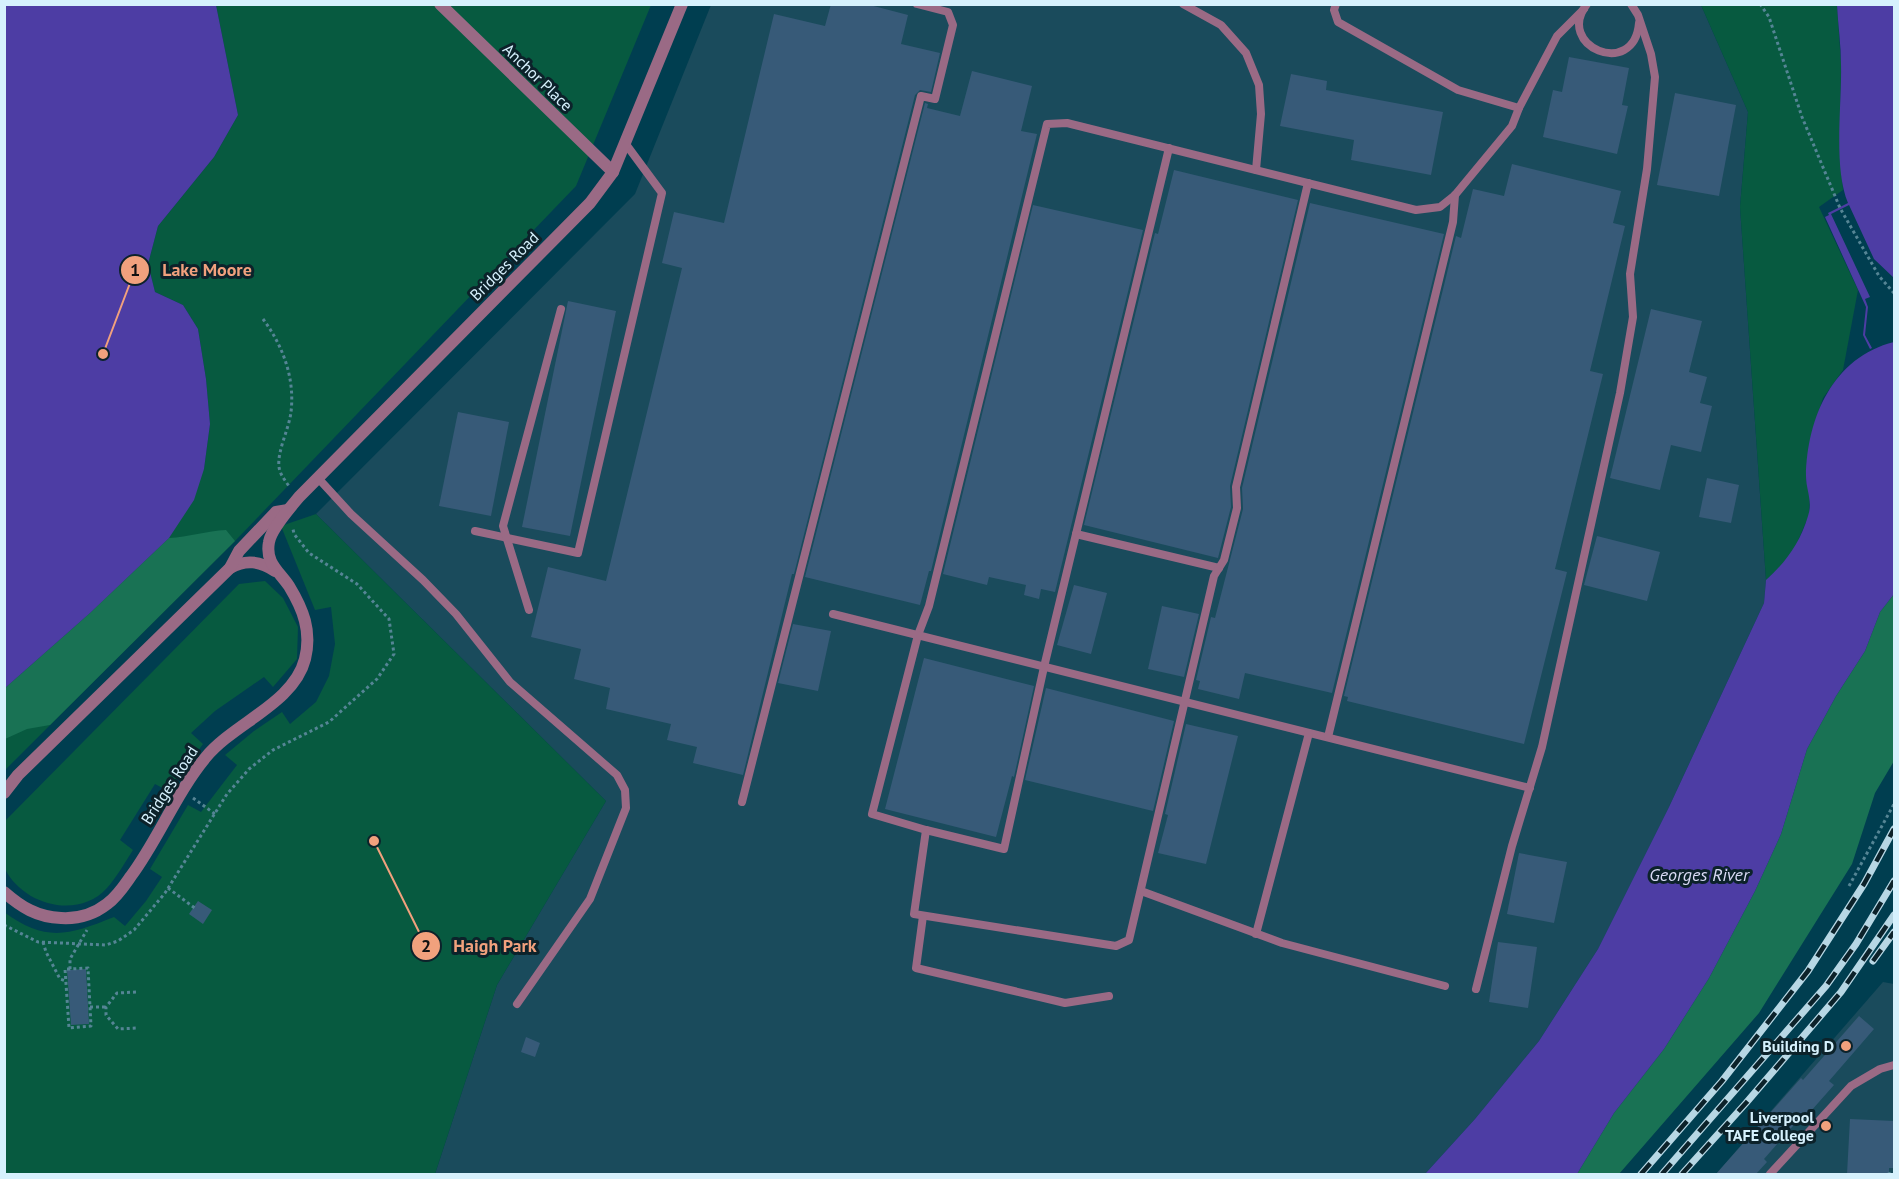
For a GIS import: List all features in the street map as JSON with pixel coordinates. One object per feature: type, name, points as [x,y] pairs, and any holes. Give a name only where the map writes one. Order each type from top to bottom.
[{"type":"street","name":"Anchor Place","points":[[440,4],[613,172]]},
{"type":"street","name":"Bridges Road","points":[[4,892],[26,909],[51,918],[83,917],[110,902],[141,862],[182,790],[206,757],[217,745],[280,697],[297,678],[303,667],[308,647],[307,624],[288,584],[275,571],[269,556],[268,543],[272,531],[318,478],[590,203],[613,172],[682,4]]},
{"type":"street","name":"Bridges Road","points":[[4,793],[18,775],[230,568],[239,551],[276,512],[289,510]]},
{"type":"street","points":[[230,568],[239,563],[252,562],[263,563],[275,571]]},
{"type":"lane","points":[[742,802],[921,96],[935,99],[952,25],[948,12],[917,4]]},
{"type":"lane","points":[[1183,4],[1221,25],[1246,53],[1259,86],[1261,114],[1256,170]]},
{"type":"lane","points":[[1336,4],[1334,10],[1338,22],[1458,90],[1519,108]]},
{"type":"lane","points":[[1169,148],[1044,667],[1004,849],[872,814],[918,635],[929,606],[1047,124],[1067,123],[1169,148],[1416,210],[1440,207],[1455,195],[1512,126],[1557,36],[1586,7]]},
{"type":"lane","points":[[1586,7],[1580,25],[1581,34],[1591,47],[1607,54],[1623,50],[1635,39],[1638,32],[1634,8]]},
{"type":"lane","points":[[1476,988],[1512,846],[1542,747],[1613,428],[1633,317],[1630,274],[1647,169],[1655,77],[1651,54],[1634,8]]},
{"type":"lane","points":[[475,531],[578,553],[662,193],[625,143]]},
{"type":"lane","points":[[926,830],[914,914],[1116,946],[1129,940],[1214,576],[1224,560],[1237,508],[1236,487],[1308,183]]},
{"type":"lane","points":[[1328,737],[1453,222],[1455,195]]},
{"type":"lane","points":[[529,610],[503,526],[561,309]]},
{"type":"lane","points":[[318,478],[351,514],[423,580],[456,614],[510,682],[617,775],[625,790],[626,808],[590,900],[517,1004]]},
{"type":"lane","points":[[1076,534],[1219,568]]},
{"type":"lane","points":[[833,614],[1530,788]]},
{"type":"lane","points":[[1256,934],[1309,733]]},
{"type":"lane","points":[[1141,891],[1282,943],[1445,986]]},
{"type":"lane","points":[[924,916],[916,968],[1065,1003],[1109,996]]},
{"type":"lane","points":[[1770,1174],[1851,1086],[1880,1069],[1894,1065]]},
{"type":"path","points":[[1760,4],[1769,17],[1802,117],[1840,208],[1879,276],[1894,293]]},
{"type":"path","points":[[4,925],[38,942],[106,945],[118,942],[134,930],[168,888],[227,795],[249,769],[273,750],[329,722],[377,679],[394,654],[389,619],[357,584],[309,553],[294,534],[279,467],[279,458],[289,426],[291,409],[288,368],[276,336],[263,319]]},
{"type":"path","points":[[182,790],[215,814]]},
{"type":"path","points":[[1849,886],[1894,804]]},
{"type":"path","points":[[168,888],[196,909]]},
{"type":"path","points":[[70,969],[70,959],[87,930]]},
{"type":"path","points":[[43,942],[60,979],[66,981]]},
{"type":"path","points":[[88,968],[91,1026],[69,1028],[66,981],[65,969],[88,968]]},
{"type":"path","points":[[136,992],[117,993],[106,1008],[106,1015],[118,1029],[138,1028]]},
{"type":"path","points":[[90,1006],[106,1008]]},
{"type":"path","points":[[1888,1174],[1894,1172]]},
{"type":"shaded area","points":[[711,5],[1701,5],[1748,112],[1740,207],[1766,580],[1764,603],[1669,807],[1598,949],[1539,1041],[1475,1119],[1425,1174],[435,1174],[497,985],[606,801],[316,514],[635,194]]},
{"type":"shaded area","name":"Liverpool TAFE College","points":[[1883,982],[1894,984],[1894,1174],[1716,1174]]},
{"type":"green space","points":[[216,5],[651,5],[576,186],[235,541],[5,770],[5,688],[90,613],[204,469],[210,424],[198,329],[183,305],[155,292],[148,264],[158,226],[214,157],[238,115]]},
{"type":"green space","points":[[1701,5],[1837,5],[1841,64],[1840,151],[1843,190],[1819,207],[1858,290],[1843,370],[1823,398],[1813,429],[1806,479],[1810,496],[1809,515],[1794,550],[1766,580],[1740,207],[1748,112]]},
{"type":"green space","points":[[316,514],[606,801],[497,985],[435,1174],[5,1174],[4,912],[19,922],[45,932],[70,932],[114,917],[125,926],[162,877],[150,869],[188,805],[201,812],[237,765],[225,755],[282,712],[290,724],[316,702],[329,676],[335,644],[331,607],[315,610],[281,526]]},
{"type":"green space","points":[[226,530],[235,541],[50,725],[27,729],[5,739],[5,688],[90,613],[169,538]]},
{"type":"green space","points":[[265,581],[283,598],[298,627],[297,659],[273,687],[264,677],[215,711],[191,733],[203,744],[168,791],[155,784],[120,840],[133,850],[107,888],[95,898],[81,904],[67,906],[52,904],[24,892],[5,869],[5,821],[239,584]]},
{"type":"green space","points":[[1894,594],[1894,761],[1875,793],[1852,864],[1759,1013],[1619,1174],[1577,1174],[1614,1113],[1664,1049],[1709,978],[1755,891],[1781,834],[1807,749],[1836,696],[1865,651],[1880,612]]},
{"type":"water","points":[[5,4],[216,5],[238,115],[214,157],[158,226],[148,264],[155,292],[183,305],[198,329],[210,424],[204,469],[194,500],[169,538],[90,613],[5,688]]},
{"type":"water","points":[[1837,5],[1894,5],[1894,278],[1874,259],[1849,205],[1831,214],[1870,297],[1865,299],[1868,307],[1865,335],[1872,348],[1870,349],[1863,335],[1866,307],[1825,217],[1829,215],[1828,213],[1848,203],[1843,188],[1839,154],[1841,50]]},
{"type":"water","name":"Georges River","points":[[1894,342],[1894,594],[1880,612],[1865,651],[1836,696],[1807,749],[1781,834],[1755,891],[1709,978],[1664,1049],[1614,1113],[1577,1174],[1425,1174],[1475,1119],[1539,1041],[1598,949],[1669,807],[1764,603],[1766,580],[1792,551],[1805,526],[1810,505],[1806,476],[1808,454],[1818,412],[1840,376],[1855,361],[1873,350]]},
{"type":"building","points":[[831,4],[866,4],[908,15],[901,44],[940,53],[931,92],[920,90],[915,95],[743,775],[693,763],[697,747],[667,740],[671,724],[606,709],[610,688],[574,679],[581,649],[531,637],[548,567],[606,581],[682,268],[662,263],[674,212],[724,223],[774,14],[825,26]]},
{"type":"building","points":[[1569,57],[1629,68],[1622,105],[1628,106],[1617,154],[1543,137],[1553,90],[1562,92]]},
{"type":"building","points":[[972,71],[1032,86],[1021,131],[1037,134],[931,571],[929,571],[920,605],[805,577],[925,103],[928,104],[927,108],[960,116]]},
{"type":"building","points":[[1291,74],[1327,81],[1326,90],[1443,112],[1431,175],[1351,160],[1354,140],[1280,126]]},
{"type":"building","points":[[1675,93],[1736,105],[1719,196],[1657,185]]},
{"type":"building","points":[[1512,164],[1621,191],[1613,223],[1625,226],[1590,371],[1603,374],[1555,569],[1567,572],[1524,744],[1347,701],[1348,697],[1344,696],[1456,236],[1461,238],[1473,189],[1504,196]]},
{"type":"building","points":[[1174,170],[1298,200],[1230,486],[1231,507],[1218,558],[1084,525],[1155,233],[1158,234]]},
{"type":"building","points":[[1310,203],[1444,234],[1332,693],[1245,673],[1239,699],[1198,689],[1200,681],[1196,680],[1211,617],[1215,618],[1243,509],[1242,488]]},
{"type":"building","points":[[1033,205],[1143,230],[1055,592],[1041,589],[1039,599],[1024,595],[1026,585],[989,577],[987,585],[943,574]]},
{"type":"building","points":[[568,301],[616,311],[570,536],[522,527]]},
{"type":"building","points":[[1651,309],[1702,321],[1689,372],[1707,377],[1700,403],[1712,406],[1701,452],[1671,445],[1660,490],[1610,478]]},
{"type":"building","points":[[458,412],[509,422],[491,516],[439,506]]},
{"type":"building","points":[[1707,478],[1739,485],[1731,523],[1699,517]]},
{"type":"building","points":[[1597,536],[1660,552],[1647,601],[1584,585]]},
{"type":"building","points":[[1074,585],[1107,593],[1091,654],[1057,645]]},
{"type":"building","points":[[1162,606],[1199,614],[1184,677],[1148,669]]},
{"type":"building","points":[[793,624],[831,631],[818,691],[778,683]]},
{"type":"building","points":[[924,658],[1034,686],[1014,777],[1012,776],[996,837],[885,809]]},
{"type":"building","points":[[1046,688],[1174,721],[1153,811],[1025,780]]},
{"type":"building","points":[[1186,724],[1238,736],[1206,864],[1158,853]]},
{"type":"building","points":[[1519,853],[1567,862],[1554,923],[1507,914]]},
{"type":"building","points":[[198,901],[212,910],[203,924],[189,914]]},
{"type":"building","points":[[1498,942],[1537,947],[1528,1008],[1489,1002]]},
{"type":"building","points":[[86,969],[89,1024],[71,1025],[67,970]]},
{"type":"building","points":[[1859,1016],[1874,1029],[1829,1081],[1834,1085],[1803,1120],[1800,1118],[1764,1159],[1767,1162],[1756,1174],[1716,1174],[1801,1078],[1803,1080]]},
{"type":"building","points":[[526,1037],[540,1043],[535,1057],[521,1052]]},
{"type":"building","points":[[1850,1119],[1894,1121],[1894,1168],[1889,1168],[1889,1174],[1847,1174]]},
{"type":"railway","points":[[1641,1174],[1722,1081],[1808,971],[1864,884],[1894,829]]},
{"type":"railway","points":[[1662,1174],[1826,986],[1856,944],[1894,881]]},
{"type":"railway","points":[[1682,1174],[1841,992],[1894,915]]},
{"type":"railway","points":[[1873,961],[1894,932]]},
{"type":"place","name":"Lake Moore","points":[[103,354]]},
{"type":"place","name":"Haigh Park","points":[[374,841]]},
{"type":"place","name":"Building D","points":[[1846,1046]]},
{"type":"place","name":"Liverpool TAFE College","points":[[1826,1126]]}]
